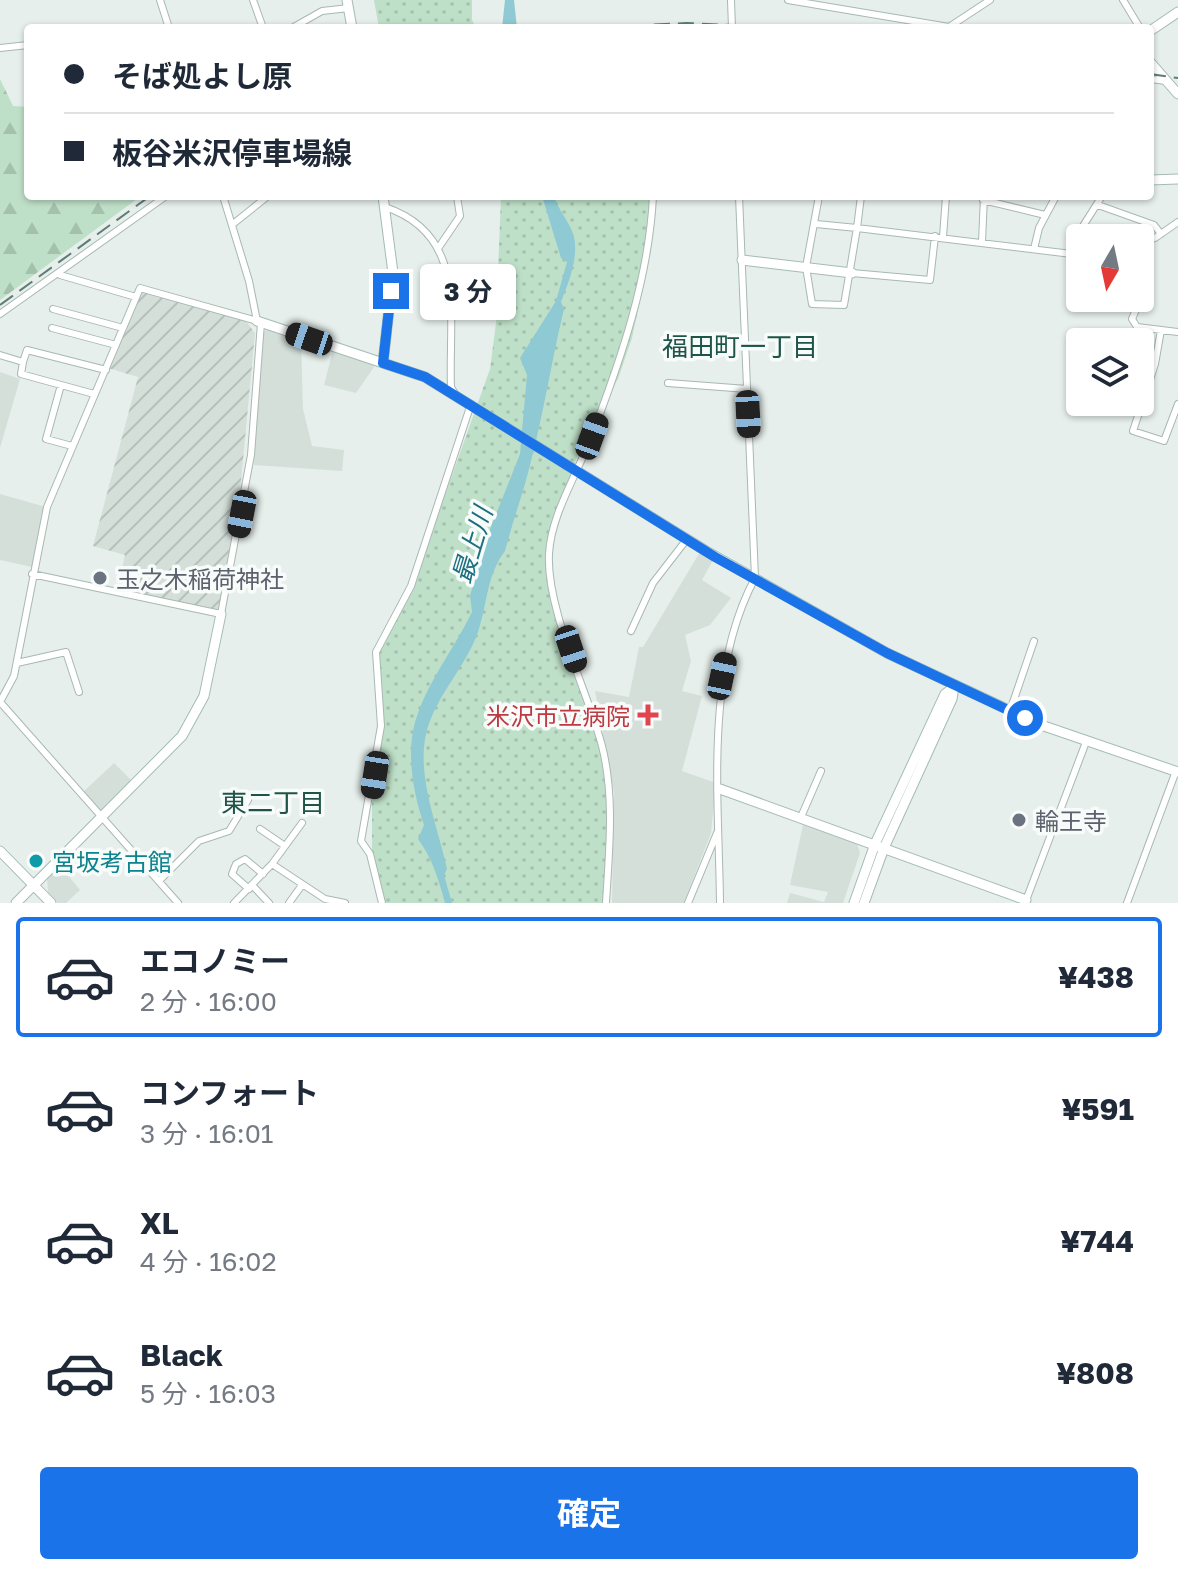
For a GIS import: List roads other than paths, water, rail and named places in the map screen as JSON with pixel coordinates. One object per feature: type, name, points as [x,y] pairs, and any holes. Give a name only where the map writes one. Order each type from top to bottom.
[{"type":"street","points":[[160,0],[168,24]]},
{"type":"street","points":[[253,0],[262,24]]},
{"type":"street","points":[[731,0],[732,24]]},
{"type":"street","points":[[788,0],[931,24]]},
{"type":"street","points":[[954,24],[990,0]]},
{"type":"street","points":[[1123,0],[1138,24]]},
{"type":"street","points":[[299,24],[322,11],[348,4],[351,24]]},
{"type":"street","points":[[1154,28],[1178,12]]},
{"type":"street","points":[[0,48],[24,45]]},
{"type":"street","points":[[1154,67],[1178,94]]},
{"type":"street","points":[[1154,80],[1166,81]]},
{"type":"street","points":[[1154,180],[1178,179]]},
{"type":"street","points":[[0,314],[160,200]]},
{"type":"street","points":[[16,903],[177,743],[204,696],[251,455],[259,322],[224,200]]},
{"type":"street","points":[[233,224],[262,200]]},
{"type":"street","points":[[383,363],[393,273],[384,200]]},
{"type":"street","points":[[439,247],[460,216],[458,200]]},
{"type":"street","points":[[606,903],[611,823],[606,767],[550,570],[555,523],[642,281],[652,200]]},
{"type":"street","points":[[720,903],[718,830],[722,676],[741,604],[755,578],[739,200]]},
{"type":"street","points":[[819,200],[806,267],[809,301],[826,305],[844,305],[852,273],[860,200]]},
{"type":"street","points":[[943,237],[946,200]]},
{"type":"street","points":[[982,242],[984,200]]},
{"type":"street","points":[[991,200],[1045,215]]},
{"type":"street","points":[[1034,249],[1045,215],[1054,200]]},
{"type":"street","points":[[1085,224],[1100,200]]},
{"type":"street","points":[[1098,205],[1154,225],[1161,234]]},
{"type":"street","points":[[385,207],[404,213],[439,247],[446,261],[451,310],[451,387],[455,394]]},
{"type":"street","points":[[1154,237],[1178,222]]},
{"type":"street","points":[[816,224],[1066,253]]},
{"type":"street","points":[[742,260],[930,280],[935,236]]},
{"type":"street","points":[[60,275],[136,297]]},
{"type":"street","points":[[178,903],[0,702],[9,690],[17,663],[47,507],[140,288],[259,322],[425,377],[687,539],[954,687],[1086,742],[1177,771],[1127,903]]},
{"type":"street","points":[[53,309],[123,328]]},
{"type":"street","points":[[1135,312],[1132,319],[1137,327],[1178,332]]},
{"type":"street","points":[[52,328],[116,345]]},
{"type":"street","points":[[1161,330],[1155,364],[1133,431],[1164,441],[1178,404]]},
{"type":"street","points":[[94,394],[21,374],[27,350],[106,370]]},
{"type":"street","points":[[0,355],[23,362]]},
{"type":"street","points":[[668,383],[747,389]]},
{"type":"street","points":[[61,385],[46,439],[72,446]]},
{"type":"street","points":[[382,903],[370,854],[361,841],[381,726],[376,652],[411,586],[474,406]]},
{"type":"street","points":[[631,631],[653,583],[687,539]]},
{"type":"street","points":[[32,574],[221,614]]},
{"type":"street","points":[[1010,711],[1034,641]]},
{"type":"street","points":[[17,663],[66,652],[79,692]]},
{"type":"street","points":[[854,903],[952,699],[954,687]]},
{"type":"street","points":[[720,789],[1026,902],[1086,742]]},
{"type":"street","points":[[801,817],[821,771]]},
{"type":"street","points":[[159,881],[199,841],[229,831],[248,800]]},
{"type":"street","points":[[234,903],[272,864],[302,823]]},
{"type":"street","points":[[260,829],[285,846]]},
{"type":"street","points":[[688,903],[718,830]]},
{"type":"street","points":[[864,903],[880,846]]},
{"type":"street","points":[[0,851],[51,903]]},
{"type":"street","points":[[263,874],[245,859],[236,864],[232,874],[269,903]]},
{"type":"street","points":[[272,864],[325,899],[345,903]]},
{"type":"street","points":[[289,903],[302,885]]},
{"type":"water","points":[[505,0],[514,0],[517,24],[502,24]]},
{"type":"water","points":[[543,200],[556,200],[572,231],[575,248],[573,267],[561,302],[564,309],[540,423],[505,551],[491,580],[478,632],[432,717],[424,747],[429,800],[447,869],[444,875],[452,903],[445,903],[434,870],[418,839],[424,825],[414,785],[411,757],[413,729],[435,677],[472,612],[470,596],[487,537],[520,454],[527,375],[520,358],[556,301],[567,262],[561,258]]},
{"type":"railway","points":[[665,24],[708,24]]},
{"type":"railway","points":[[1154,75],[1178,78]]},
{"type":"railway","points":[[0,305],[144,200]]},
{"type":"place","name":"玉之木稲荷神社","points":[[100,578]]},
{"type":"place","name":"米沢市立病院","points":[[648,715]]},
{"type":"place","name":"輪王寺","points":[[1019,820]]},
{"type":"place","name":"宮坂考古館","points":[[36,861]]},
{"type":"district","name":"福田町一丁目","points":[[740,346]]},
{"type":"district","name":"東二丁目","points":[[273,802]]},
{"type":"water label","name":"最上川","points":[[472,545]]}]
